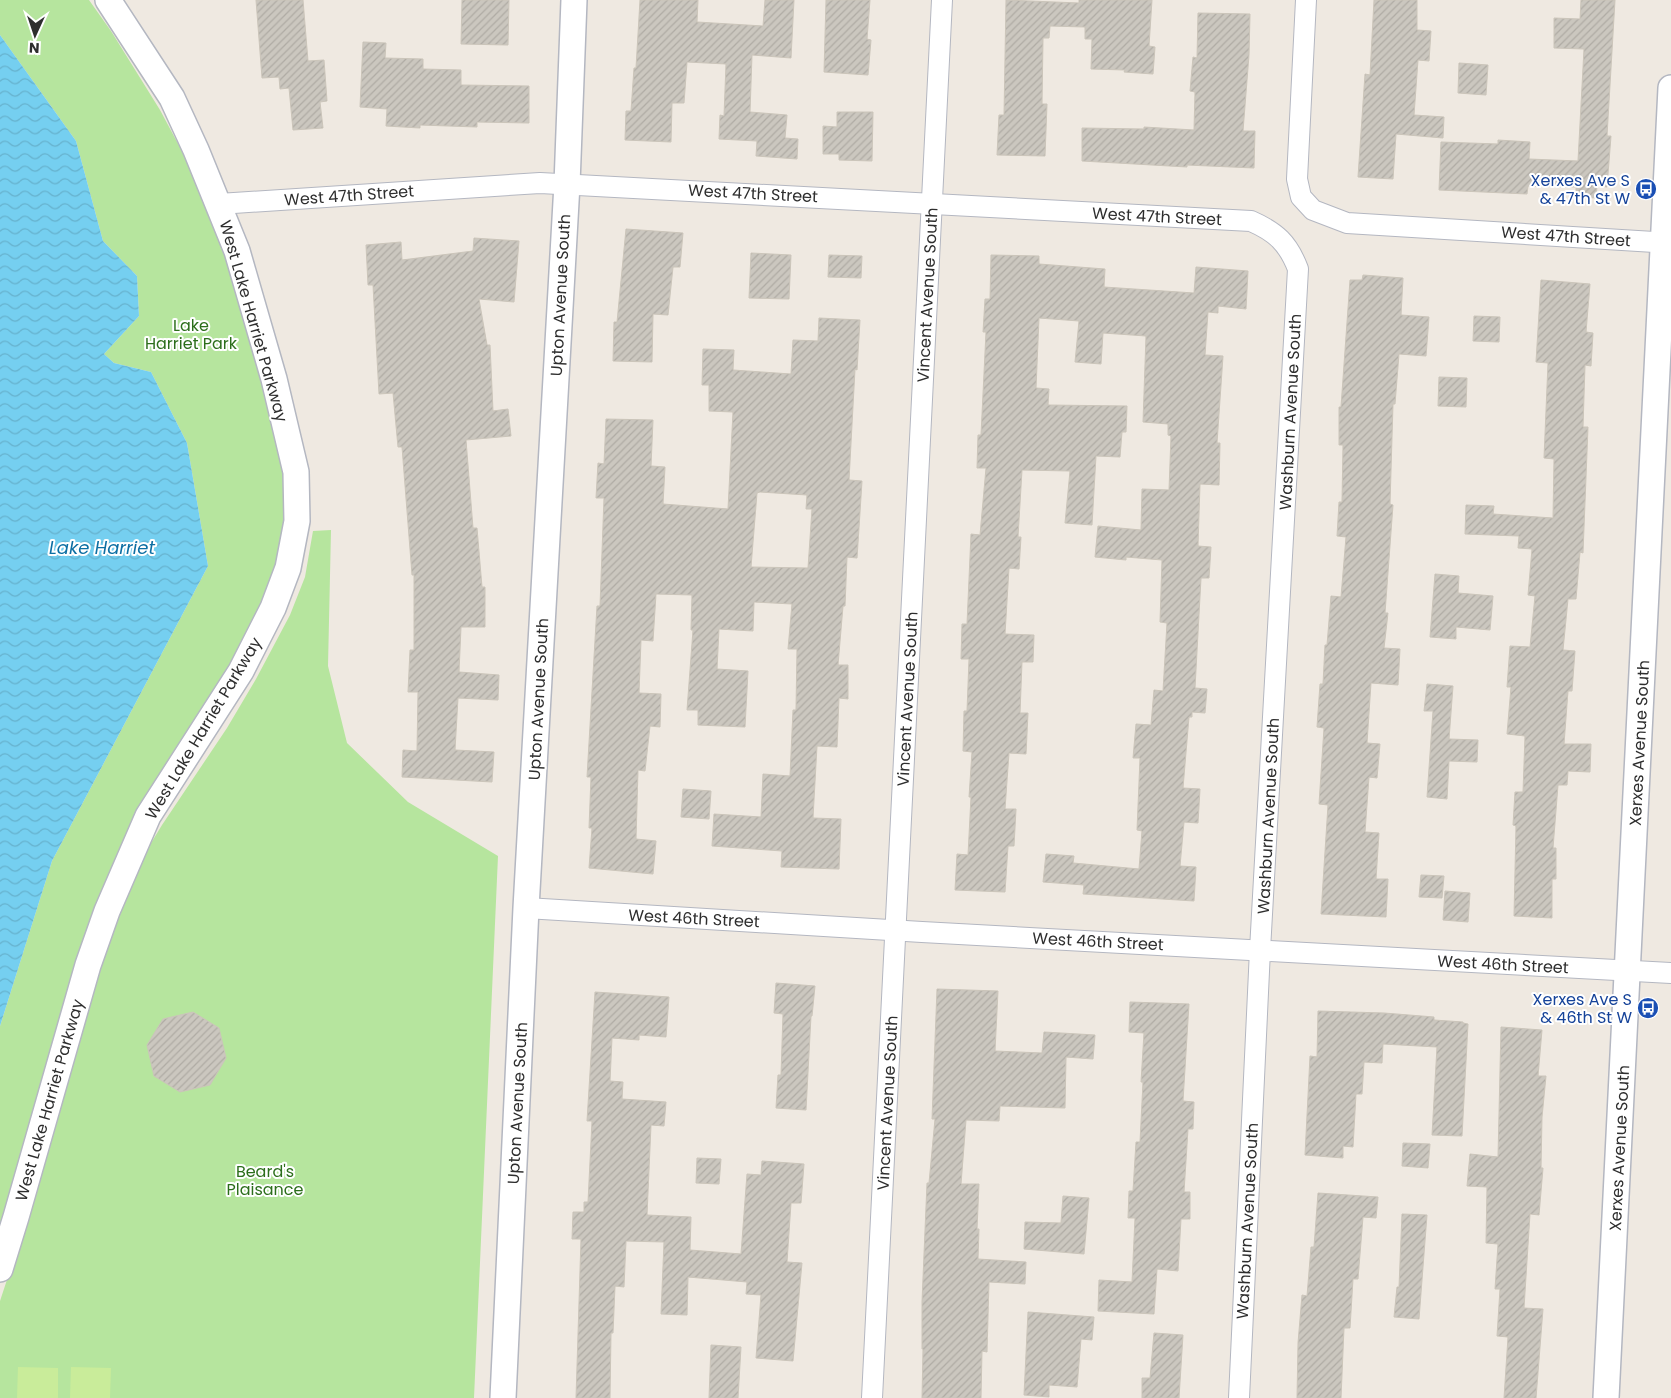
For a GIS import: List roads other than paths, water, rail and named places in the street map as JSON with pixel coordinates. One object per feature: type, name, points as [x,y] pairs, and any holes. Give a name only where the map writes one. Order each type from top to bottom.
[{"type":"street","name":"West Lake Harriet Parkway","points":[[0,1268],[88,965],[107,911],[148,816],[241,671],[273,608],[288,568],[297,521],[296,472],[269,361],[237,251],[219,204],[172,98],[108,0]]},
{"type":"street","name":"Upton Avenue South","points":[[503,1398],[526,908],[567,184],[574,0]]},
{"type":"street","name":"Vincent Avenue South","points":[[872,1398],[942,0]]},
{"type":"street","name":"West 47th Street","points":[[1306,0],[1298,179],[1302,197],[1314,210],[1348,222],[1667,243]]},
{"type":"street","name":"Xerxes Avenue South","points":[[1606,1398],[1627,971],[1667,243],[1671,88]]},
{"type":"street","name":"West 47th Street","points":[[219,204],[540,183],[1251,221],[1268,228],[1281,239]]},
{"type":"street","name":"Washburn Avenue South","points":[[1239,1398],[1260,950],[1298,269],[1292,252],[1281,239]]},
{"type":"street","name":"West 46th Street","points":[[526,908],[1671,973]]},
{"type":"water","name":"Lake Harriet","points":[[0,35],[76,141],[103,241],[137,276],[139,316],[104,354],[114,363],[151,372],[187,443],[208,566],[52,861],[0,1026]]},
{"type":"place","name":"Xerxes Ave S & 47th St W","points":[[1646,189]]},
{"type":"place","name":"Xerxes Ave S & 46th St W","points":[[1648,1008]]},
{"type":"park label","name":"Lake Harriet Park","points":[[191,334]]},
{"type":"park label","name":"Beard's Plaisance","points":[[265,1180]]}]
